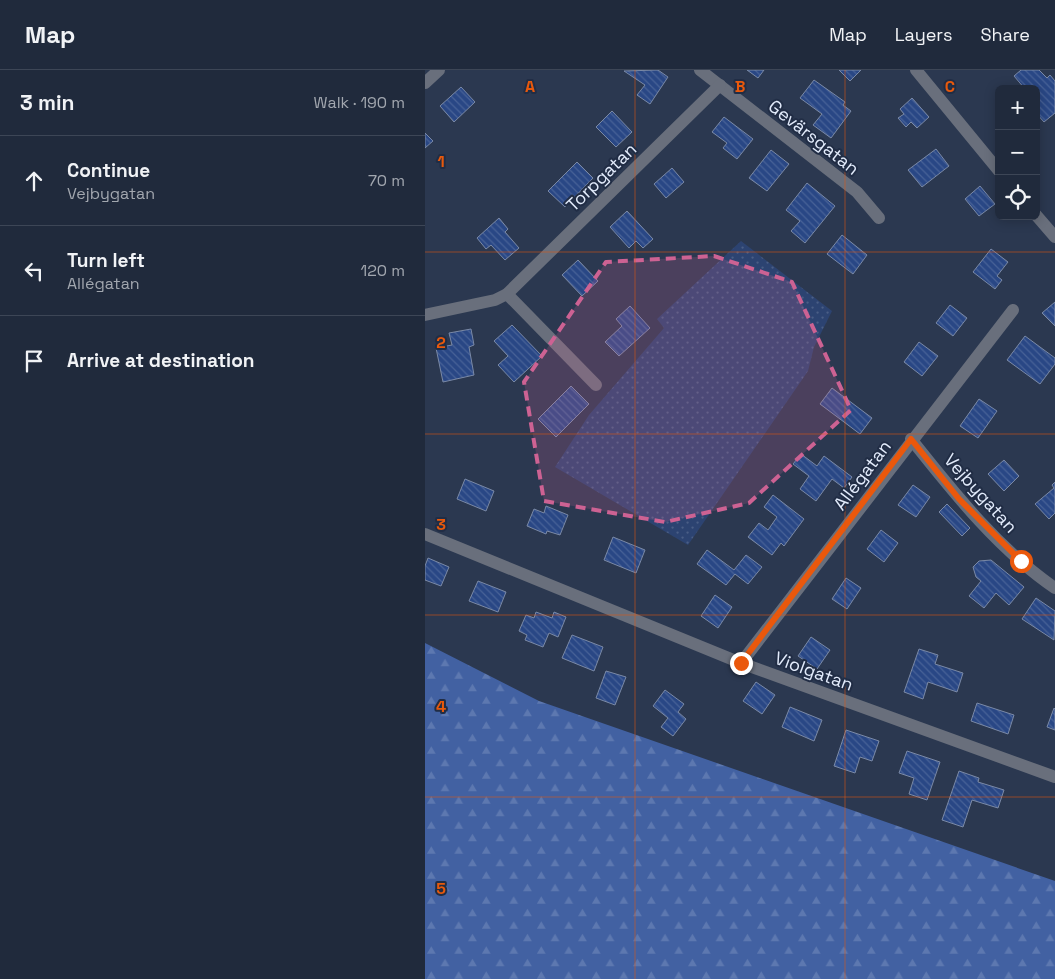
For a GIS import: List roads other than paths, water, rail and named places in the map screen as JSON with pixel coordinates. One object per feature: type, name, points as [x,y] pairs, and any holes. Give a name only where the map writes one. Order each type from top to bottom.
[{"type":"street","points":[[425,84],[439,70]]},
{"type":"street","name":"Gevärsgatan","points":[[700,70],[857,192],[879,218]]},
{"type":"street","points":[[916,70],[995,166]]},
{"type":"street","name":"Torpgatan","points":[[425,315],[495,300],[507,294],[720,85]]},
{"type":"street","points":[[1040,220],[1055,237]]},
{"type":"street","points":[[507,294],[596,385]]},
{"type":"street","name":"Allégatan","points":[[741,663],[911,439],[1013,310]]},
{"type":"street","name":"Vejbygatan","points":[[911,439],[971,512],[1021,561],[1054,586]]},
{"type":"street","name":"Violgatan","points":[[425,534],[741,663],[1055,777]]}]
